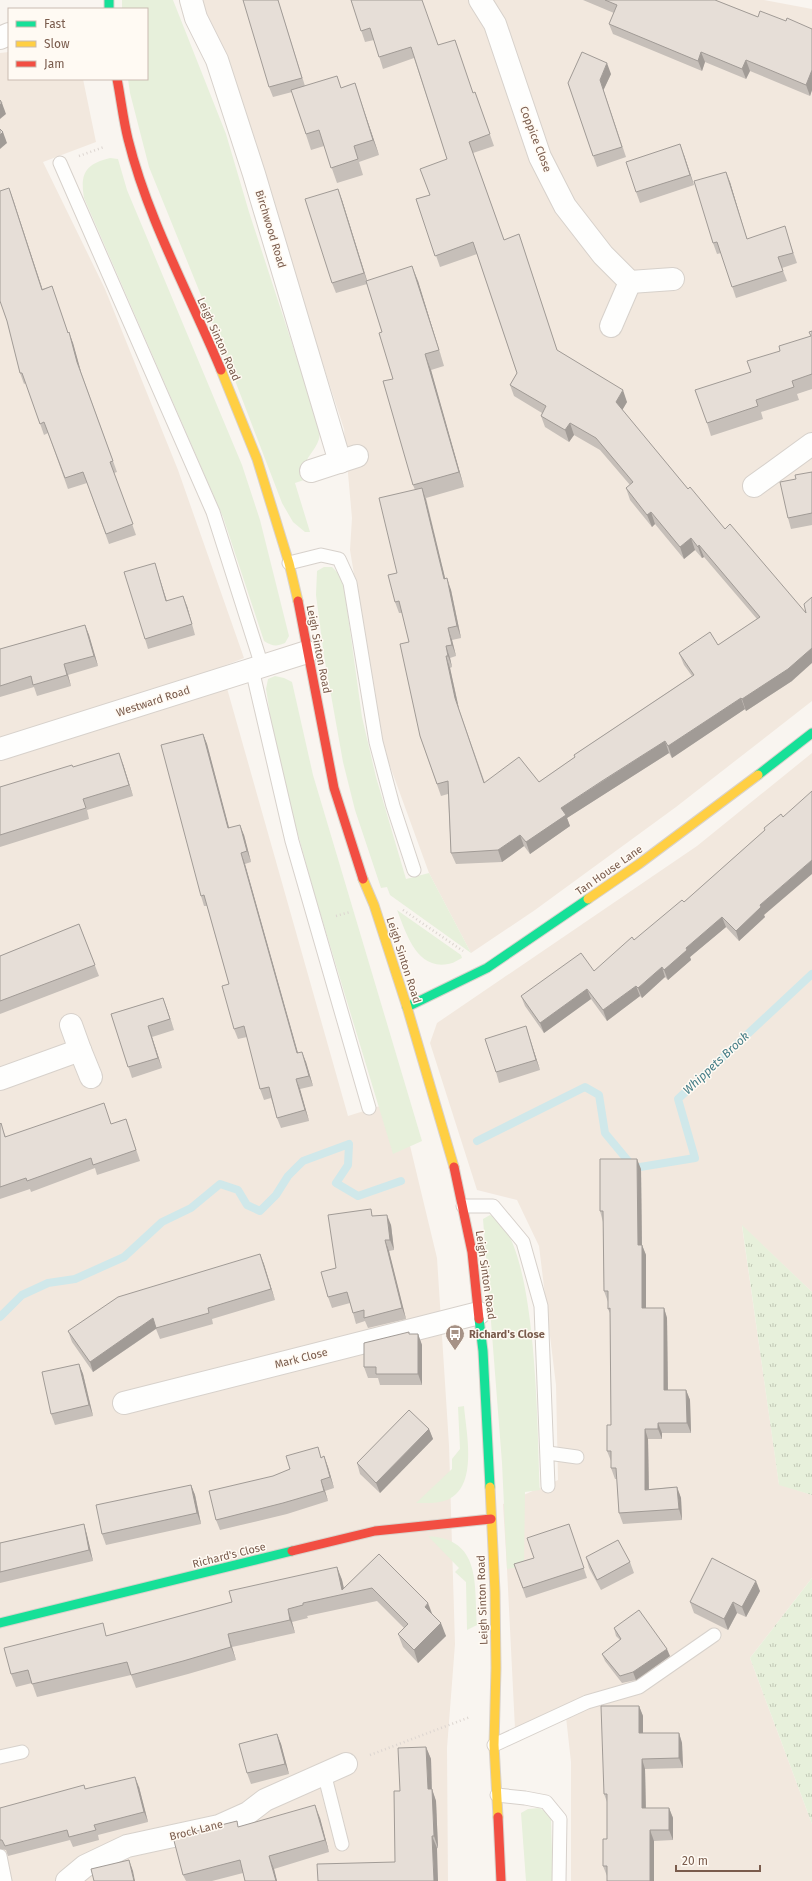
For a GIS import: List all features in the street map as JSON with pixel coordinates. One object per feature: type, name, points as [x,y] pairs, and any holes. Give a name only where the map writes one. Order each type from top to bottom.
[{"type":"main road","name":"Leigh Sinton Road","points":[[117,80],[128,139],[151,210],[178,276],[218,364],[257,459],[289,563],[297,595],[334,788],[358,868],[374,905],[407,1007],[452,1160],[463,1206],[472,1252],[479,1313],[491,1519],[495,1592],[496,1668],[494,1745],[501,1881]]},
{"type":"main road","name":"Tan House Lane","points":[[407,1007],[487,968],[639,864],[728,799],[812,733]]},
{"type":"main road","name":"Richard's Close","points":[[0,1623],[375,1531],[491,1519]]},
{"type":"street","name":"Birchwood Road","points":[[191,0],[196,18],[217,60],[349,459],[311,471]]},
{"type":"street","name":"Coppice Close","points":[[480,0],[495,24],[540,157],[564,206],[603,255],[630,282]]},
{"type":"street","points":[[611,326],[630,282],[673,279]]},
{"type":"street","points":[[754,486],[812,444]]},
{"type":"street","name":"Westward Road","points":[[0,749],[307,652]]},
{"type":"street","points":[[71,1026],[91,1077]]},
{"type":"street","points":[[0,1079],[80,1050]]},
{"type":"street","name":"Mark Close","points":[[124,1403],[479,1313]]},
{"type":"street","name":"Brock Lane","points":[[67,1881],[85,1866],[127,1846],[219,1826],[248,1813],[265,1800],[346,1764]]},
{"type":"lane","points":[[60,163],[213,512],[257,667],[266,726],[280,794],[314,922],[369,1108]]},
{"type":"lane","points":[[289,563],[321,555],[339,559],[350,583],[376,742],[393,806],[414,870]]},
{"type":"lane","points":[[463,1206],[493,1206],[523,1242],[541,1306],[548,1453],[548,1486]]},
{"type":"lane","points":[[548,1453],[577,1457]]},
{"type":"lane","points":[[494,1745],[587,1702],[639,1687],[714,1635]]},
{"type":"lane","points":[[0,1757],[22,1752]]},
{"type":"lane","points":[[324,1773],[342,1844]]},
{"type":"lane","points":[[497,1795],[546,1802],[560,1818],[559,1881]]},
{"type":"lane","points":[[0,1856],[5,1881]]},
{"type":"path","points":[[60,163],[128,139]]},
{"type":"path","points":[[314,922],[391,901],[487,968]]},
{"type":"path","points":[[346,1764],[495,1708]]},
{"type":"shaded area","points":[[199,0],[764,0],[812,9],[812,701],[676,807],[535,910],[471,953],[429,873],[382,744],[350,550],[352,518],[344,429],[250,140]]},
{"type":"shaded area","points":[[8,52],[8,80],[83,80],[96,142],[43,162],[105,289],[178,470],[244,658],[221,667],[348,1116],[399,1100],[437,1258],[449,1445],[455,1644],[447,1748],[448,1881],[0,1881],[0,53]]},
{"type":"shaded area","points":[[812,753],[812,1292],[742,1226],[779,1484],[812,1495],[812,1578],[750,1658],[812,1824],[812,1881],[571,1881],[571,1762],[566,1717],[515,1729],[503,1504],[558,1480],[556,1385],[539,1246],[517,1200],[477,1190],[430,1043],[437,1023],[697,846]]},
{"type":"green space","points":[[122,0],[173,0],[226,134],[249,212],[319,426],[319,439],[317,445],[306,462],[305,472],[307,479],[295,483],[310,532],[305,532],[293,522],[282,503],[226,357],[149,167],[130,93],[128,80],[148,80],[148,8],[122,8]]},
{"type":"green space","points":[[110,158],[118,159],[127,190],[242,465],[260,520],[289,636],[285,643],[274,645],[264,641],[223,517],[84,198],[83,182],[86,171],[95,163]]},
{"type":"green space","points":[[324,567],[332,567],[340,575],[344,587],[362,717],[376,777],[406,879],[429,873],[471,953],[390,895],[387,887],[381,888],[355,810],[343,762],[324,656],[316,595],[317,571]]},
{"type":"green space","points":[[275,676],[292,682],[313,775],[422,1141],[393,1154],[313,889],[287,794],[273,733],[266,689],[268,679]]},
{"type":"green space","points":[[397,910],[461,955],[462,958],[448,964],[437,964],[428,961],[414,948],[404,929]]},
{"type":"green space","points":[[490,1215],[506,1230],[518,1259],[527,1297],[536,1386],[540,1490],[525,1492],[524,1566],[507,1569],[502,1463],[483,1219]]},
{"type":"green space","points":[[742,1225],[812,1292],[812,1495],[779,1485]]},
{"type":"green space","points":[[464,1406],[468,1458],[467,1471],[463,1483],[457,1493],[447,1500],[435,1503],[416,1503],[452,1469],[452,1459],[460,1449],[458,1407]]},
{"type":"green space","points":[[428,1536],[445,1539],[458,1546],[466,1555],[472,1567],[476,1595],[477,1625],[467,1630],[466,1582],[455,1572],[459,1568]]},
{"type":"green space","points":[[812,1578],[812,1824],[750,1658]]},
{"type":"green space","points":[[539,1808],[548,1813],[551,1819],[553,1881],[526,1881],[521,1813],[528,1809]]},
{"type":"building","points":[[243,0],[278,0],[302,78],[269,87]]},
{"type":"building","points":[[351,0],[422,0],[438,45],[455,40],[473,93],[475,92],[490,134],[469,142],[504,240],[519,234],[557,350],[623,390],[616,402],[688,489],[690,487],[725,529],[730,524],[806,613],[804,604],[812,597],[812,648],[788,669],[668,746],[665,741],[561,808],[566,815],[526,842],[520,835],[498,850],[451,853],[448,781],[437,784],[420,736],[400,644],[409,642],[399,601],[395,602],[388,575],[397,573],[379,498],[422,488],[444,579],[447,578],[457,626],[448,628],[452,645],[446,646],[448,656],[446,656],[455,698],[484,783],[519,757],[539,782],[575,757],[574,755],[694,675],[679,653],[710,632],[718,645],[760,617],[699,545],[698,547],[691,538],[680,547],[651,512],[647,515],[626,488],[633,482],[596,438],[570,423],[565,430],[541,416],[546,406],[510,385],[517,373],[473,242],[435,256],[416,199],[430,195],[420,169],[447,159],[411,47],[379,57],[370,28],[361,31]]},
{"type":"building","points":[[605,0],[715,0],[758,17],[760,11],[786,21],[787,18],[812,29],[812,70],[806,85],[746,60],[742,69],[701,52],[698,61],[609,24],[617,5]]},
{"type":"building","points":[[582,52],[607,63],[600,80],[622,147],[593,156],[568,83]]},
{"type":"building","points":[[337,76],[341,88],[355,83],[373,140],[354,146],[358,159],[331,168],[319,130],[306,134],[291,90]]},
{"type":"building","points":[[680,144],[690,175],[636,192],[626,162]]},
{"type":"building","points":[[726,172],[747,239],[785,226],[793,253],[778,257],[783,271],[732,287],[717,242],[713,243],[694,181]]},
{"type":"building","points":[[9,188],[42,290],[52,286],[68,333],[69,332],[77,362],[113,461],[110,462],[133,524],[106,534],[83,472],[65,478],[44,422],[40,424],[22,373],[20,373],[7,321],[0,301],[0,191]]},
{"type":"building","points":[[338,189],[364,273],[332,283],[305,199]]},
{"type":"building","points":[[412,266],[439,350],[425,354],[459,472],[413,485],[383,381],[393,379],[379,333],[382,332],[366,281]]},
{"type":"building","points":[[812,331],[812,374],[792,381],[794,387],[756,400],[758,406],[707,423],[695,390],[751,372],[747,361],[780,351],[779,346],[811,336],[809,332]]},
{"type":"building","points":[[812,472],[812,513],[788,518],[780,482],[796,479],[795,475]]},
{"type":"building","points":[[155,563],[166,601],[183,596],[192,624],[145,639],[124,572]]},
{"type":"building","points":[[85,625],[94,656],[64,664],[67,675],[33,685],[31,676],[0,686],[0,649]]},
{"type":"building","points":[[203,734],[228,828],[240,825],[247,851],[241,853],[297,1053],[302,1052],[309,1076],[296,1079],[305,1110],[277,1118],[269,1087],[260,1089],[244,1026],[234,1029],[222,986],[229,984],[204,895],[201,896],[161,745]]},
{"type":"building","points":[[119,753],[129,785],[83,799],[86,808],[0,835],[0,787],[72,765],[73,767]]},
{"type":"building","points":[[812,791],[812,860],[760,905],[761,907],[736,931],[722,917],[686,948],[687,950],[664,970],[662,967],[638,988],[636,986],[603,1010],[587,989],[540,1023],[521,996],[581,953],[594,971],[632,937],[634,940],[682,900],[684,902],[765,830],[764,828],[781,814],[783,817]]},
{"type":"building","points":[[79,924],[95,965],[0,1001],[0,956]]},
{"type":"building","points":[[163,998],[170,1019],[148,1026],[158,1058],[128,1067],[111,1014]]},
{"type":"building","points":[[526,1026],[536,1060],[496,1072],[485,1039]]},
{"type":"building","points":[[104,1103],[111,1124],[126,1119],[136,1150],[93,1165],[91,1158],[27,1181],[26,1178],[0,1187],[1,1123],[5,1137]]},
{"type":"building","points":[[600,1159],[637,1159],[638,1245],[642,1245],[642,1308],[664,1308],[664,1390],[686,1390],[687,1423],[658,1423],[658,1429],[645,1429],[645,1490],[677,1487],[679,1509],[619,1513],[616,1468],[611,1468],[611,1451],[607,1451],[607,1425],[611,1425],[610,1308],[608,1309],[608,1291],[604,1291],[603,1211],[600,1211]]},
{"type":"building","points":[[371,1209],[372,1216],[387,1215],[390,1240],[385,1240],[402,1308],[364,1318],[364,1310],[353,1313],[347,1292],[328,1297],[321,1272],[336,1268],[328,1215]]},
{"type":"building","points":[[260,1254],[271,1289],[208,1308],[209,1313],[156,1328],[153,1318],[90,1362],[68,1331],[118,1297]]},
{"type":"building","points":[[409,1332],[409,1334],[418,1334],[418,1374],[376,1374],[376,1367],[364,1367],[364,1343]]},
{"type":"building","points":[[79,1364],[89,1405],[51,1414],[42,1372]]},
{"type":"building","points":[[409,1410],[429,1429],[376,1483],[357,1463]]},
{"type":"building","points":[[318,1447],[321,1458],[324,1456],[330,1477],[321,1480],[324,1491],[216,1520],[209,1491],[273,1476],[290,1469],[286,1456]]},
{"type":"building","points":[[191,1485],[197,1513],[102,1534],[96,1505]]},
{"type":"building","points":[[84,1524],[89,1550],[0,1572],[0,1543]]},
{"type":"building","points":[[569,1524],[584,1568],[523,1588],[514,1564],[534,1558],[527,1538]]},
{"type":"building","points":[[618,1540],[630,1562],[597,1580],[586,1557]]},
{"type":"building","points":[[379,1554],[428,1603],[425,1607],[441,1623],[414,1650],[398,1634],[408,1624],[372,1588],[303,1603],[303,1605],[288,1609],[290,1620],[228,1634],[231,1647],[131,1675],[127,1662],[32,1684],[28,1670],[11,1674],[4,1648],[103,1623],[106,1636],[232,1602],[229,1591],[337,1567],[342,1590]]},
{"type":"building","points":[[712,1558],[756,1581],[742,1607],[733,1602],[724,1619],[690,1602]]},
{"type":"building","points":[[639,1610],[667,1649],[633,1672],[620,1676],[602,1654],[621,1639],[614,1628]]},
{"type":"building","points":[[601,1706],[639,1706],[639,1733],[679,1733],[679,1758],[642,1759],[642,1808],[669,1808],[669,1830],[650,1830],[650,1881],[607,1881],[607,1866],[603,1866],[603,1839],[607,1839],[607,1794],[604,1794]]},
{"type":"building","points":[[277,1734],[285,1764],[247,1773],[239,1744]]},
{"type":"building","points":[[426,1747],[428,1789],[432,1789],[434,1881],[318,1881],[317,1864],[395,1862],[394,1791],[400,1791],[398,1748]]},
{"type":"building","points":[[135,1777],[144,1812],[94,1825],[96,1830],[69,1837],[67,1830],[5,1846],[2,1840],[0,1840],[0,1808],[84,1785],[85,1789]]},
{"type":"building","points":[[315,1805],[325,1840],[269,1856],[276,1881],[245,1881],[240,1860],[183,1875],[173,1837],[237,1821],[238,1827]]},
{"type":"building","points":[[129,1860],[134,1881],[94,1881],[91,1869]]},
{"type":"waterway","name":"Whippets Brook","points":[[477,1141],[585,1087],[599,1095],[605,1133],[634,1168],[695,1158],[678,1099],[812,974]]},
{"type":"waterway","name":"Whippets Brook","points":[[0,1317],[22,1295],[48,1283],[75,1279],[124,1257],[162,1222],[191,1208],[220,1184],[238,1190],[247,1205],[260,1211],[276,1195],[288,1176],[303,1161],[349,1144],[348,1165],[336,1183],[358,1196],[401,1181]]},
{"type":"traffic: fast","points":[[109,0],[109,8]]},
{"type":"traffic: fast","points":[[758,775],[812,733]]},
{"type":"traffic: fast","points":[[407,1007],[487,968],[588,899]]},
{"type":"traffic: fast","points":[[479,1319],[483,1351],[490,1487]]},
{"type":"traffic: fast","points":[[0,1623],[292,1551]]},
{"type":"traffic: slow","points":[[221,370],[257,459],[289,563],[298,601]]},
{"type":"traffic: slow","points":[[588,899],[639,864],[758,775]]},
{"type":"traffic: slow","points":[[363,879],[374,905],[407,1007],[454,1167]]},
{"type":"traffic: slow","points":[[490,1487],[495,1592],[496,1668],[494,1745],[498,1817]]},
{"type":"traffic: jam","points":[[117,80],[128,139],[146,198],[221,370]]},
{"type":"traffic: jam","points":[[298,601],[334,788],[363,879]]},
{"type":"traffic: jam","points":[[454,1167],[472,1252],[479,1319]]},
{"type":"traffic: jam","points":[[292,1551],[375,1531],[491,1519]]},
{"type":"traffic: jam","points":[[498,1817],[501,1881]]},
{"type":"place","name":"Richard's Close","points":[[455,1351]]}]
